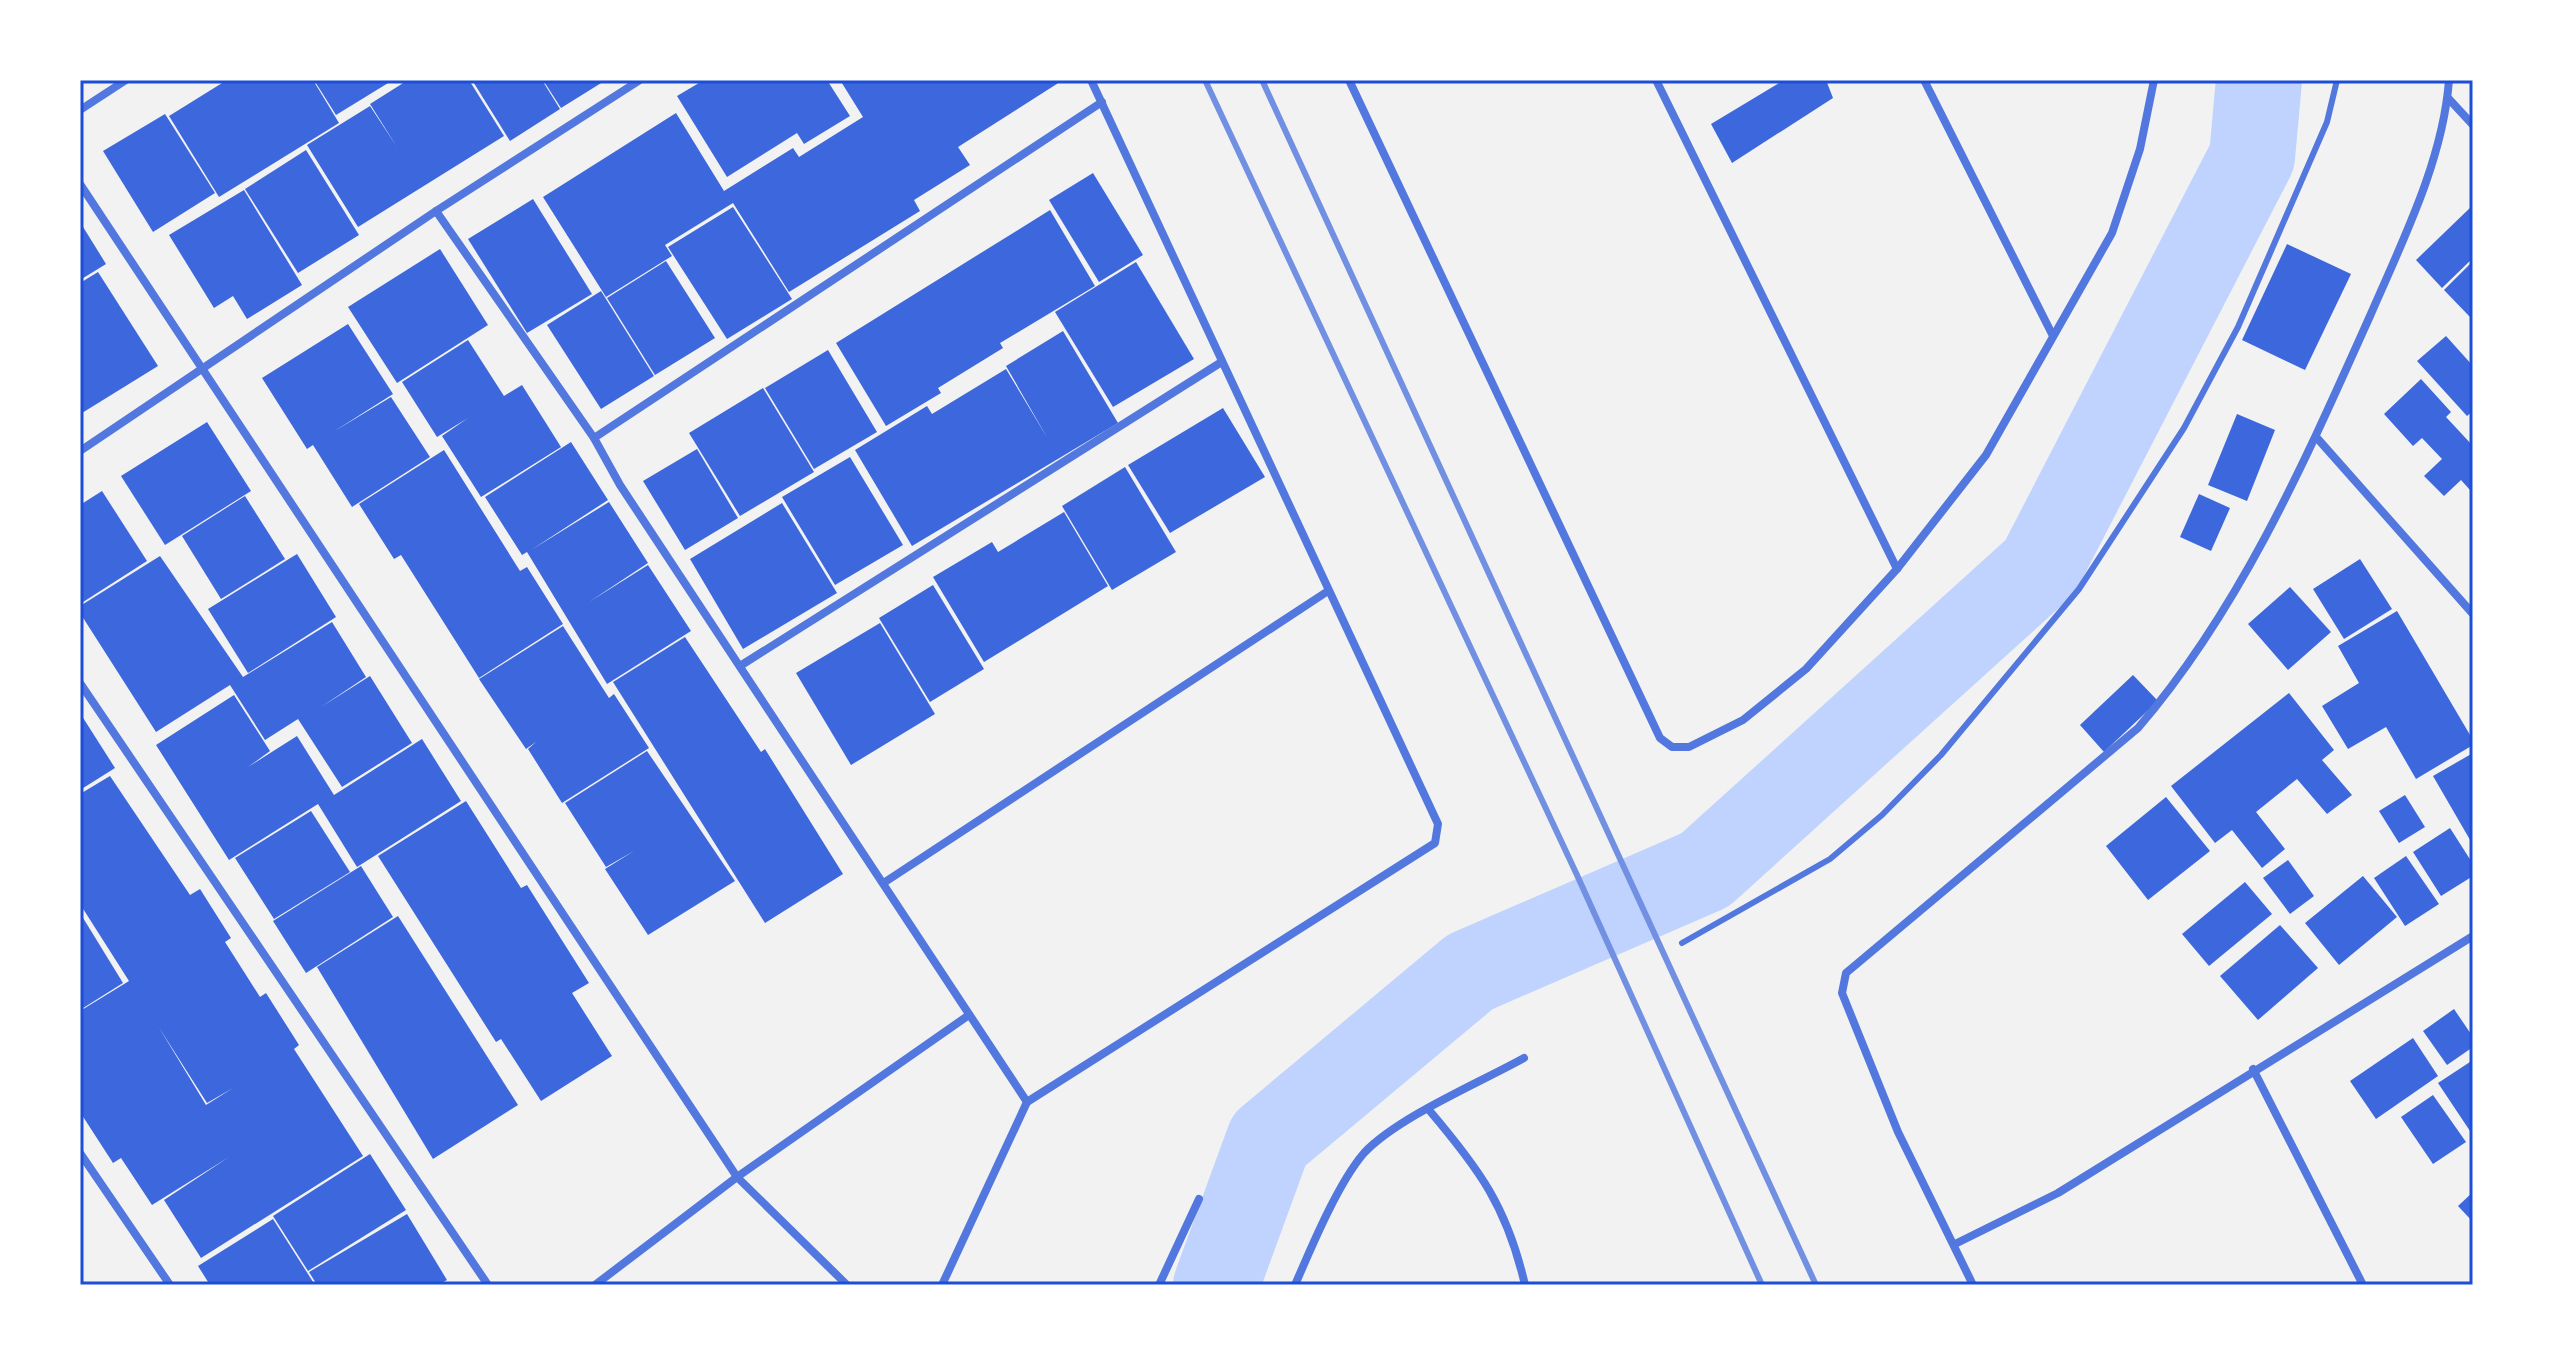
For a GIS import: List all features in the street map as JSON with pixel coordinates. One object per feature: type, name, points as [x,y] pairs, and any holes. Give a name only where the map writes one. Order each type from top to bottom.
[{"type":"street","points":[[80,110],[126,80]]},
{"type":"street","points":[[80,451],[436,211],[640,80]]},
{"type":"street","points":[[942,1285],[1027,1102],[1435,843],[1439,834],[1438,824],[1220,363],[1091,80]]},
{"type":"street","points":[[1349,80],[1660,738],[1672,747],[1689,747],[1743,720],[1806,669],[1897,569],[1986,455],[2112,233],[2140,149],[2154,80]]},
{"type":"street","points":[[1656,80],[1897,569]]},
{"type":"street","points":[[1924,80],[2052,334]]},
{"type":"street","points":[[1973,1285],[1898,1132],[1847,1007],[1842,993],[1846,973],[2138,728],[2172,688],[2244,578],[2271,520],[2317,438],[2398,252],[2429,170],[2448,98],[2449,80]]},
{"type":"street","points":[[2448,98],[2473,125]]},
{"type":"street","points":[[594,438],[1102,102]]},
{"type":"street","points":[[80,184],[737,1177],[847,1285]]},
{"type":"street","points":[[436,211],[594,438],[620,485],[885,882],[1027,1102]]},
{"type":"street","points":[[740,666],[1220,363]]},
{"type":"street","points":[[2317,438],[2473,614]]},
{"type":"street","points":[[885,882],[1328,591]]},
{"type":"street","points":[[80,683],[488,1285]]},
{"type":"street","points":[[1955,1244],[2058,1193],[2253,1069],[2473,936]]},
{"type":"street","points":[[595,1285],[737,1177],[969,1015]]},
{"type":"street","points":[[1295,1285],[1321,1225],[1364,1154],[1397,1128],[1524,1058]]},
{"type":"street","points":[[2253,1069],[2363,1285]]},
{"type":"street","points":[[1429,1110],[1490,1186],[1515,1240],[1525,1285]]},
{"type":"street","points":[[80,1153],[170,1285]]},
{"type":"street","points":[[1159,1285],[1199,1199]]},
{"type":"lane","points":[[1682,943],[1830,859],[1882,815],[1941,755],[2079,589],[2184,428],[2238,327],[2327,122],[2337,80]]},
{"type":"building","points":[[227,80],[313,80],[339,123],[219,197],[169,116]]},
{"type":"building","points":[[314,80],[393,80],[336,115]]},
{"type":"building","points":[[408,80],[469,80],[504,136],[358,227],[307,145],[370,106],[397,147],[370,104]]},
{"type":"building","points":[[472,80],[542,80],[560,109],[510,141]]},
{"type":"building","points":[[543,80],[606,80],[561,108]]},
{"type":"building","points":[[704,80],[827,80],[850,116],[804,144],[797,133],[727,177],[677,96]]},
{"type":"building","points":[[840,80],[1063,80],[958,147],[970,165],[914,200],[920,211],[789,292],[733,203],[665,245],[672,256],[606,297],[543,197],[676,113],[724,191],[793,148],[799,157],[863,117]]},
{"type":"building","points":[[1784,80],[1826,80],[1833,98],[1732,163],[1711,124]]},
{"type":"building","points":[[165,114],[215,193],[153,232],[103,151]]},
{"type":"building","points":[[306,150],[359,235],[298,273],[245,189]]},
{"type":"building","points":[[1093,173],[1143,255],[1099,282],[1049,200]]},
{"type":"building","points":[[244,190],[302,285],[247,319],[233,296],[214,308],[169,235]]},
{"type":"building","points":[[533,199],[592,294],[527,333],[468,239]]},
{"type":"building","points":[[2473,205],[2473,258],[2442,288],[2416,260]]},
{"type":"building","points":[[733,207],[792,299],[727,339],[668,247]]},
{"type":"building","points":[[1050,210],[1095,286],[1000,343],[1003,348],[938,388],[941,393],[886,426],[836,343]]},
{"type":"building","points":[[80,222],[106,264],[80,280]]},
{"type":"building","points":[[2287,244],[2351,274],[2305,370],[2242,340]]},
{"type":"building","points":[[440,249],[488,325],[397,383],[348,307]]},
{"type":"building","points":[[666,261],[715,338],[655,375],[607,298]]},
{"type":"building","points":[[2473,261],[2473,314],[2470,317],[2444,290]]},
{"type":"building","points":[[1136,262],[1194,359],[1113,407],[1055,312]]},
{"type":"building","points":[[98,272],[158,366],[82,413],[80,283]]},
{"type":"building","points":[[601,291],[654,376],[601,409],[547,325]]},
{"type":"building","points":[[348,324],[393,394],[333,432],[391,397],[430,457],[352,507],[313,445],[307,449],[262,378]]},
{"type":"building","points":[[1063,331],[1118,423],[912,546],[855,450],[927,406],[932,414],[1006,369],[1048,439],[1006,366]]},
{"type":"building","points":[[2446,336],[2473,366],[2473,411],[2467,416],[2417,361]]},
{"type":"building","points":[[468,340],[504,396],[522,385],[561,447],[481,497],[442,436],[468,418],[437,437],[402,382]]},
{"type":"building","points":[[828,350],[877,432],[814,469],[765,388]]},
{"type":"building","points":[[2421,379],[2451,412],[2446,417],[2473,446],[2473,487],[2470,490],[2461,480],[2444,496],[2424,476],[2442,459],[2422,438],[2413,446],[2384,414]]},
{"type":"building","points":[[763,388],[814,472],[740,516],[689,433]]},
{"type":"building","points":[[1223,408],[1265,477],[1170,533],[1128,465]]},
{"type":"building","points":[[2237,414],[2275,430],[2247,501],[2208,485]]},
{"type":"building","points":[[207,422],[251,491],[165,545],[121,476]]},
{"type":"building","points":[[571,442],[608,500],[531,550],[609,502],[648,563],[589,602],[648,565],[691,631],[607,684],[527,552],[522,555],[485,497]]},
{"type":"building","points":[[697,449],[738,518],[685,550],[643,481]]},
{"type":"building","points":[[444,450],[520,571],[527,567],[563,624],[479,678],[401,555],[394,559],[359,504]]},
{"type":"building","points":[[850,457],[903,545],[835,585],[782,497]]},
{"type":"building","points":[[1125,467],[1176,552],[1112,590],[1062,506]]},
{"type":"building","points":[[102,491],[147,561],[80,604],[80,505]]},
{"type":"building","points":[[2199,494],[2230,508],[2211,551],[2180,537]]},
{"type":"building","points":[[245,496],[285,559],[221,599],[182,536]]},
{"type":"building","points":[[782,503],[837,593],[743,649],[690,559]]},
{"type":"building","points":[[1064,512],[1108,586],[984,662],[933,577],[992,542],[998,552]]},
{"type":"building","points":[[297,554],[336,617],[248,673],[208,609]]},
{"type":"building","points":[[160,556],[243,677],[332,622],[366,677],[321,707],[370,676],[412,743],[342,787],[298,719],[265,740],[230,685],[156,732],[80,613],[80,606]]},
{"type":"building","points":[[2360,559],[2392,609],[2344,639],[2313,589]]},
{"type":"building","points":[[933,585],[984,669],[930,702],[879,618]]},
{"type":"building","points":[[2290,587],[2331,632],[2288,670],[2248,624]]},
{"type":"building","points":[[2397,611],[2473,740],[2473,745],[2416,779],[2386,727],[2348,749],[2322,706],[2359,683],[2338,646]]},
{"type":"building","points":[[880,623],[935,714],[851,765],[796,673]]},
{"type":"building","points":[[563,626],[609,698],[614,694],[649,748],[562,803],[528,749],[536,742],[526,749],[479,679]]},
{"type":"building","points":[[685,637],[761,752],[765,749],[843,874],[765,923],[613,682]]},
{"type":"building","points":[[2133,675],[2158,701],[2104,752],[2080,725]]},
{"type":"building","points":[[2289,693],[2334,750],[2322,760],[2352,795],[2327,814],[2297,779],[2256,812],[2285,849],[2262,868],[2232,830],[2215,843],[2171,786]]},
{"type":"building","points":[[234,695],[270,751],[248,767],[297,736],[334,795],[422,739],[461,801],[357,867],[318,804],[229,860],[156,745]]},
{"type":"building","points":[[80,713],[115,768],[80,790]]},
{"type":"building","points":[[647,751],[735,881],[648,935],[605,869],[634,851],[606,867],[565,803]]},
{"type":"building","points":[[2473,753],[2473,845],[2433,776]]},
{"type":"building","points":[[110,776],[190,895],[200,889],[231,938],[225,942],[260,997],[266,993],[299,1045],[294,1049],[363,1156],[201,1258],[164,1200],[229,1157],[152,1205],[121,1158],[113,1163],[80,1112],[80,1011],[129,981],[80,904],[80,794]],"holes":[[[158,1026],[207,1103],[233,1088],[206,1105]]]},
{"type":"building","points":[[2405,795],[2425,827],[2399,843],[2379,811]]},
{"type":"building","points":[[2166,797],[2210,851],[2148,900],[2106,846]]},
{"type":"building","points":[[466,801],[521,888],[527,885],[589,983],[572,993],[612,1056],[541,1101],[501,1039],[496,1042],[378,856]]},
{"type":"building","points":[[311,811],[350,872],[274,919],[235,858]]},
{"type":"building","points":[[2450,828],[2473,864],[2473,876],[2441,896],[2413,852]]},
{"type":"building","points":[[2406,856],[2439,904],[2405,926],[2374,878]]},
{"type":"building","points":[[2288,860],[2314,896],[2290,914],[2263,878]]},
{"type":"building","points":[[361,866],[393,917],[306,973],[273,921]]},
{"type":"building","points":[[2363,876],[2397,917],[2339,965],[2305,923]]},
{"type":"building","points":[[2245,882],[2272,914],[2209,966],[2182,934]]},
{"type":"building","points":[[80,913],[123,983],[80,1010]]},
{"type":"building","points":[[398,916],[518,1105],[433,1159],[317,967]]},
{"type":"building","points":[[2280,925],[2318,968],[2258,1020],[2220,976]]},
{"type":"building","points":[[2454,1009],[2473,1037],[2473,1047],[2447,1065],[2423,1031]]},
{"type":"building","points":[[2413,1038],[2438,1076],[2376,1119],[2350,1081]]},
{"type":"building","points":[[2473,1060],[2473,1130],[2470,1131],[2438,1083]]},
{"type":"building","points":[[2433,1095],[2466,1142],[2433,1164],[2401,1117]]},
{"type":"building","points":[[370,1154],[406,1210],[308,1271],[273,1216]]},
{"type":"building","points":[[2473,1192],[2473,1222],[2458,1206]]},
{"type":"building","points":[[407,1214],[447,1280],[438,1285],[317,1285],[309,1272]]},
{"type":"building","points":[[273,1219],[315,1285],[210,1285],[198,1266]]},
{"type":"waterway","points":[[1216,1285],[1269,1140],[1470,972],[1705,870],[2040,567],[2252,157],[2259,80]]},
{"type":"railway","points":[[1205,80],[1577,875],[1762,1285]]},
{"type":"railway","points":[[1262,80],[1816,1285]]}]
